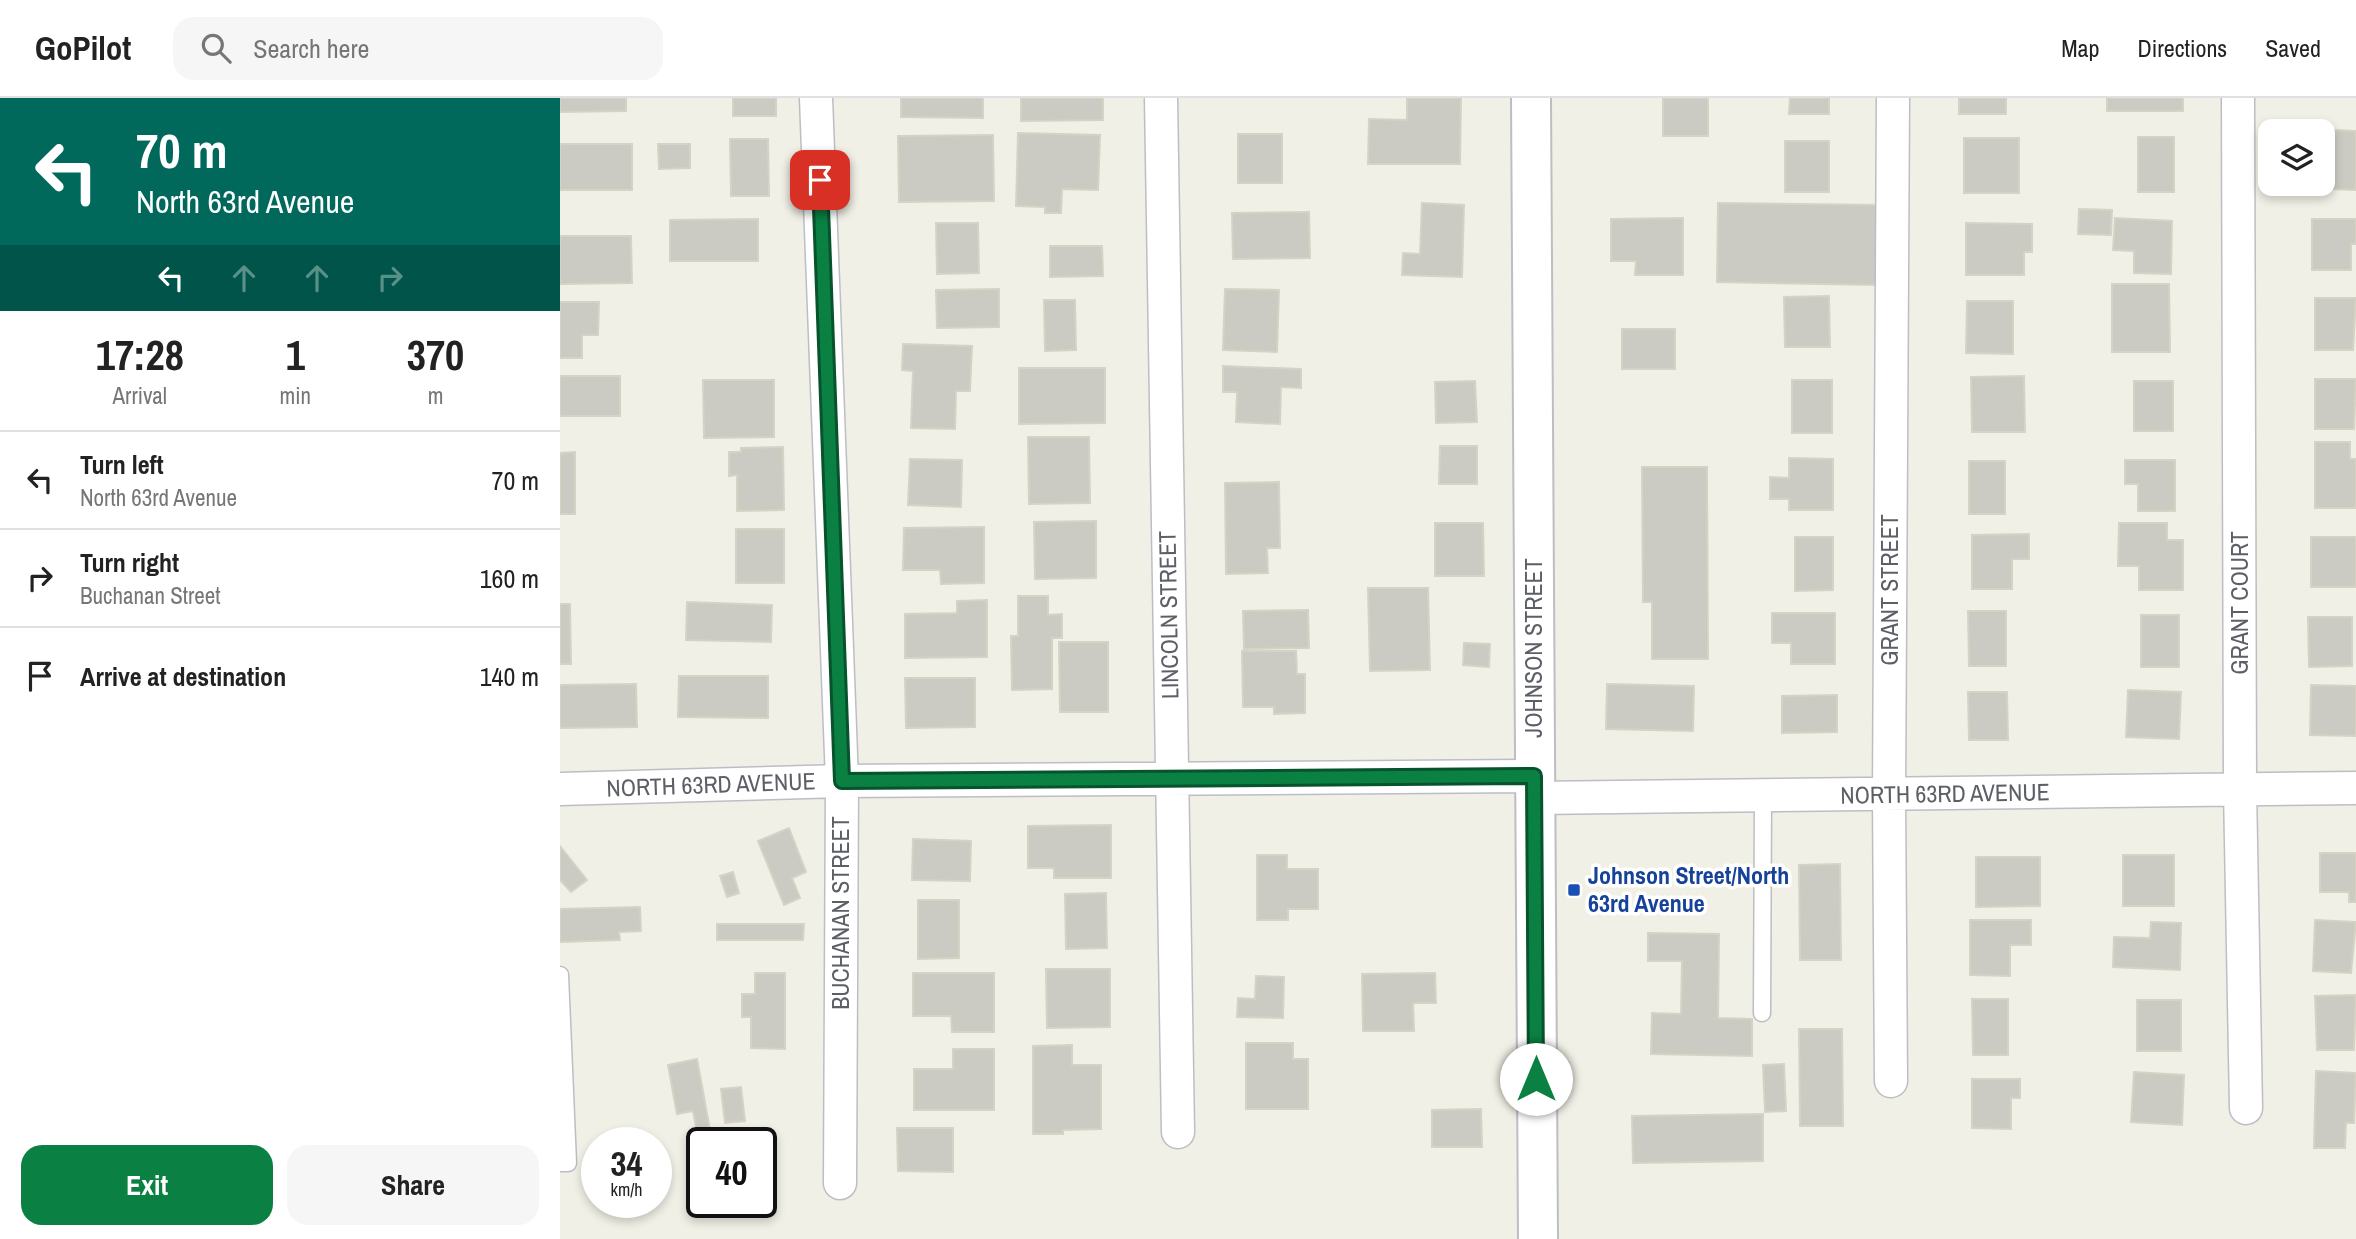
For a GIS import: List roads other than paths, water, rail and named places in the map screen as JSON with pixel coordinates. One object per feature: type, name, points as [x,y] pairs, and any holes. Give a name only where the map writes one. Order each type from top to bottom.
[{"type":"street","name":"BUCHANAN STREET","points":[[816,98],[842,781],[840,1183]]},
{"type":"street","name":"LINCOLN STREET","points":[[1161,98],[1178,1132]]},
{"type":"street","name":"JOHNSON STREET","points":[[1531,98],[1538,1239]]},
{"type":"street","name":"GRANT STREET","points":[[1891,1082],[1889,795],[1893,98]]},
{"type":"street","name":"GRANT COURT","points":[[2238,98],[2239,789],[2246,1108]]},
{"type":"street","name":"NORTH 63RD AVENUE","points":[[560,789],[842,781],[1172,778],[1763,796],[2356,788]]},
{"type":"lane","points":[[1762,1013],[1763,796]]},
{"type":"lane","points":[[560,975],[568,1163],[560,1163]]},
{"type":"place","name":"Johnson Street/North 63rd Avenue","points":[[1574,890]]}]
